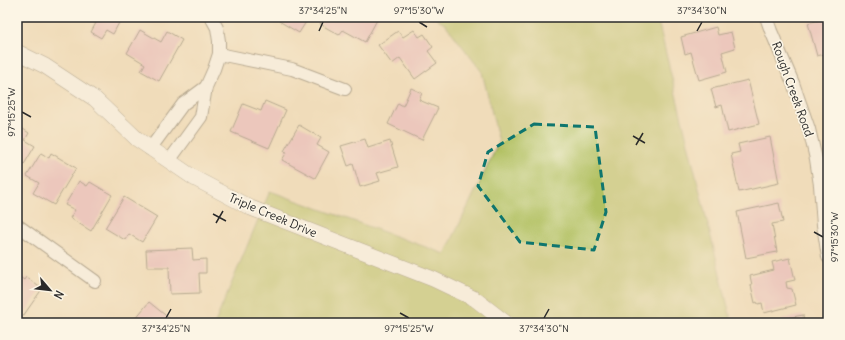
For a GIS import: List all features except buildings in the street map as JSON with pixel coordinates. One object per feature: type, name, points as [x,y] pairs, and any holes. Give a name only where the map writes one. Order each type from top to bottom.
[{"type":"street","points":[[169,161],[201,116],[206,86],[219,54],[220,41],[217,28],[211,17]]},
{"type":"street","name":"Rough Creek Road","points":[[766,17],[793,83],[809,129],[820,185],[823,225],[828,257]]},
{"type":"street","name":"Triple Creek Drive","points":[[17,52],[45,66],[95,99],[136,139],[194,178],[251,208],[433,279],[475,299],[506,323]]},
{"type":"street","points":[[219,54],[292,69],[345,89]]},
{"type":"street","points":[[150,149],[183,104],[206,86]]},
{"type":"street","points":[[17,226],[95,281]]},
{"type":"highlighted area","points":[[534,124],[595,127],[606,212],[594,250],[520,242],[478,186],[488,152]]},
{"type":"green space","points":[[434,17],[657,17],[732,323],[215,323],[270,191],[445,254],[499,142],[482,72],[446,25]]}]
